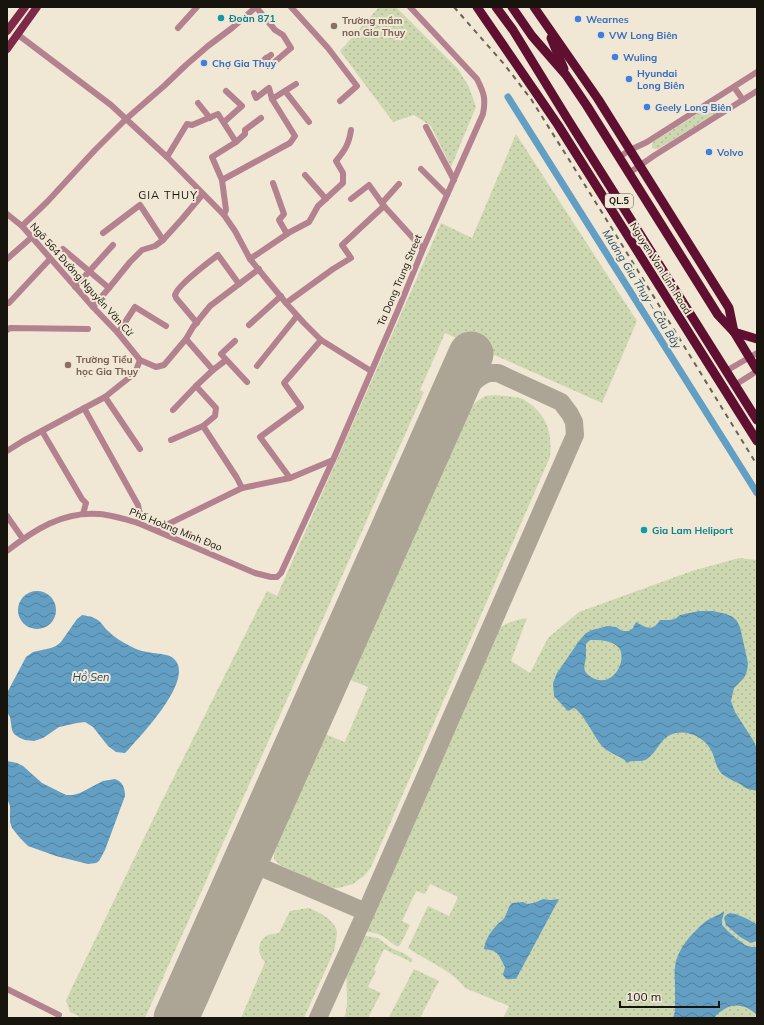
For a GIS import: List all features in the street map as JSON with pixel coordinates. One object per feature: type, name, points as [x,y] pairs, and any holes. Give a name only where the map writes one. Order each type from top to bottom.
[{"type":"highway","name":"Nguyen Van Linh Road","points":[[477,7],[558,124],[757,441]]},
{"type":"highway","name":"Nguyen Van Linh Road","points":[[496,7],[513,30],[757,420]]},
{"type":"highway","name":"QL.5","points":[[512,7],[532,36],[566,75],[587,106],[718,314],[753,355],[757,371]]},
{"type":"highway","name":"QL.5","points":[[534,7],[598,99],[729,308],[734,332]]},
{"type":"highway","points":[[546,24],[566,75]]},
{"type":"highway","points":[[649,269],[659,264]]},
{"type":"highway","points":[[734,332],[757,339]]},
{"type":"main road","points":[[7,31],[25,7]]},
{"type":"main road","points":[[7,48],[38,7]]},
{"type":"street","points":[[178,28],[197,7]]},
{"type":"street","points":[[22,226],[126,120],[186,65],[256,7],[275,30],[283,35],[291,48],[271,65],[266,58]]},
{"type":"street","points":[[291,7],[325,44],[357,86],[340,101]]},
{"type":"street","name":"Ta Dong Trung Street","points":[[277,577],[283,569],[333,460],[454,180],[485,104],[484,92],[474,74],[410,7]]},
{"type":"street","points":[[17,34],[111,105],[167,157],[224,215],[235,230],[250,259],[297,316],[321,340],[372,371]]},
{"type":"street","points":[[619,157],[647,142],[757,72]]},
{"type":"street","points":[[272,99],[296,84]]},
{"type":"street","points":[[734,87],[743,100]]},
{"type":"street","points":[[222,180],[290,143],[295,136],[272,99],[269,88],[256,98],[254,93]]},
{"type":"street","points":[[224,122],[242,106],[226,91]]},
{"type":"street","points":[[285,91],[309,122]]},
{"type":"street","points":[[629,173],[757,91]]},
{"type":"street","points":[[198,103],[210,118]]},
{"type":"street","points":[[167,157],[187,124],[192,125],[218,114],[236,142]]},
{"type":"street","points":[[224,215],[226,210],[222,180],[212,157],[236,142],[245,134],[245,130],[261,118]]},
{"type":"street","points":[[426,127],[454,180]]},
{"type":"street","points":[[250,259],[287,234],[309,222],[318,206],[343,183],[343,173],[336,161],[349,142],[352,130]]},
{"type":"street","points":[[421,170],[447,195]]},
{"type":"street","points":[[305,175],[326,199]]},
{"type":"street","points":[[273,184],[284,214],[279,220],[287,234]]},
{"type":"street","points":[[286,303],[333,269],[352,258],[342,245],[383,205],[399,184]]},
{"type":"street","points":[[352,199],[369,185],[383,205],[423,249]]},
{"type":"street","points":[[92,307],[130,262],[142,250],[155,246],[163,240],[203,194]]},
{"type":"street","points":[[103,233],[140,205],[163,240]]},
{"type":"street","name":"Ngõ 564 Đường Nguyễn Văn Cừ","points":[[7,214],[22,226],[92,307],[118,333],[140,360]]},
{"type":"street","points":[[7,259],[32,237]]},
{"type":"street","points":[[75,287],[114,245]]},
{"type":"street","points":[[63,249],[109,288]]},
{"type":"street","points":[[197,323],[175,295],[192,276],[218,255],[239,284]]},
{"type":"street","points":[[9,303],[50,259]]},
{"type":"street","points":[[7,451],[105,397],[135,373],[140,360],[156,367],[164,365],[186,339],[210,306],[259,269]]},
{"type":"street","points":[[249,325],[281,296]]},
{"type":"street","points":[[118,333],[135,307],[166,326]]},
{"type":"street","points":[[257,366],[297,316]]},
{"type":"street","points":[[7,330],[10,328],[88,329]]},
{"type":"street","points":[[186,339],[213,370]]},
{"type":"street","points":[[290,478],[260,436],[301,407],[284,383],[321,340]]},
{"type":"street","points":[[234,341],[221,354],[247,382]]},
{"type":"street","points":[[726,371],[753,355]]},
{"type":"street","points":[[172,410],[213,370],[226,360]]},
{"type":"street","points":[[735,385],[757,371]]},
{"type":"street","points":[[171,440],[202,426],[215,416],[216,408],[196,386]]},
{"type":"street","points":[[105,397],[140,449]]},
{"type":"street","points":[[84,408],[138,505],[140,515],[138,522]]},
{"type":"street","points":[[202,426],[237,478],[242,488]]},
{"type":"street","points":[[42,431],[86,504],[82,514]]},
{"type":"street","points":[[156,530],[242,488],[290,478],[333,460]]},
{"type":"street","name":"Phố Hoàng Minh Đạo","points":[[7,551],[22,539],[56,520],[82,514],[105,515],[138,522],[255,573],[277,577]]},
{"type":"street","points":[[7,516],[22,539]]},
{"type":"street","points":[[7,989],[59,1015]]},
{"type":"green space","points":[[379,7],[396,7],[458,69],[469,87],[476,107],[451,167],[431,126],[414,115],[393,122],[340,51]]},
{"type":"green space","points":[[715,103],[721,105],[720,111],[658,149],[652,148],[653,142]]},
{"type":"green space","points":[[516,134],[637,321],[602,403],[445,333],[420,390],[424,392],[145,1018],[82,1018],[70,1012],[66,1000],[160,805],[267,591],[277,596],[441,223],[472,238]]},
{"type":"green space","points":[[495,395],[522,399],[538,411],[546,423],[550,436],[550,457],[371,867],[365,875],[353,884],[338,888],[325,887],[280,865],[274,859],[276,839],[325,734],[345,742],[368,687],[348,679],[468,410],[485,396]]},
{"type":"green space","points":[[739,558],[757,560],[757,1018],[503,1018],[509,1006],[465,988],[446,971],[408,948],[428,906],[449,916],[458,897],[430,884],[425,894],[416,891],[402,921],[410,925],[398,947],[382,936],[362,931],[491,634],[508,623],[527,618],[511,661],[530,673],[548,638],[579,612],[692,571]]},
{"type":"green space","points":[[309,908],[322,914],[330,920],[336,928],[337,934],[334,951],[304,1018],[241,1018],[265,962],[259,952],[261,942],[266,936],[279,933],[290,911]]},
{"type":"green space","points":[[360,935],[378,938],[391,948],[412,959],[412,962],[384,949],[368,987],[381,993],[368,1018],[344,1018],[347,1007],[347,971]]},
{"type":"green space","points":[[414,969],[439,981],[420,1018],[389,1017]]},
{"type":"water","points":[[33,591],[41,591],[51,596],[55,603],[55,617],[51,624],[41,629],[33,629],[23,624],[21,621],[18,614],[18,606],[23,596],[26,594]]},
{"type":"water","points":[[699,611],[713,611],[733,617],[740,627],[748,663],[744,678],[734,688],[731,701],[735,712],[757,748],[757,791],[747,789],[722,774],[709,746],[699,738],[687,733],[680,732],[668,736],[647,759],[627,763],[602,746],[585,719],[577,710],[574,708],[568,711],[554,696],[553,683],[557,673],[586,633],[608,626],[616,627],[622,631],[629,631],[633,628],[636,622],[649,628],[655,626],[660,620],[675,619],[680,615]],"holes":[[[590,640],[611,643],[617,646],[620,650],[622,656],[621,663],[618,669],[609,678],[602,680],[595,679],[588,675],[585,671],[586,644]]]},
{"type":"water","name":"Hồ Sen","points":[[82,615],[96,619],[112,635],[138,650],[164,654],[173,658],[179,667],[178,678],[165,705],[145,731],[125,753],[116,752],[108,746],[93,727],[85,722],[59,727],[43,738],[34,741],[20,738],[14,734],[12,730],[10,717],[7,712],[7,693],[26,657],[33,652],[56,646],[61,642],[77,619]]},
{"type":"water","points":[[7,761],[23,766],[42,783],[66,795],[80,793],[103,781],[115,779],[122,784],[125,796],[105,850],[99,861],[88,864],[56,856],[28,846],[20,838],[12,828],[10,822],[10,806],[7,798]]},
{"type":"water","points":[[543,899],[559,899],[516,979],[506,979],[503,974],[505,967],[498,954],[484,949],[487,940],[494,928],[504,918],[512,903],[523,902],[527,904]]},
{"type":"water","points":[[724,911],[722,922],[723,926],[747,946],[757,947],[757,1015],[746,1007],[735,1006],[724,1009],[714,1018],[673,1018],[675,1011],[676,960],[690,936],[707,920]]},
{"type":"water","points":[[730,913],[751,921],[757,925],[757,941],[751,943],[740,937],[726,925],[724,918]]},
{"type":"waterway","name":"Mương Gia Thụy – Cầu Bây","points":[[508,97],[757,493]]},
{"type":"taxiway","points":[[318,1018],[575,435],[574,422],[561,402],[498,373],[489,373],[477,379],[446,411]]},
{"type":"taxiway","points":[[246,861],[366,912]]},
{"type":"runway","points":[[176,1018],[471,354]]},
{"type":"railway","points":[[454,7],[504,64],[531,99],[757,465]]},
{"type":"place","name":"Đoàn 871","points":[[221,18]]},
{"type":"place","name":"Wearnes","points":[[578,19]]},
{"type":"place","name":"Trường mầm non Gia Thụy","points":[[334,26]]},
{"type":"place","name":"VW Long Biên","points":[[601,35]]},
{"type":"place","name":"Wuling","points":[[615,57]]},
{"type":"place","name":"Chợ Gia Thụy","points":[[204,63]]},
{"type":"place","name":"Hyundai Long Biên","points":[[629,79]]},
{"type":"place","name":"Geely Long Biên","points":[[647,107]]},
{"type":"place","name":"Volvo","points":[[709,152]]},
{"type":"place","name":"Trường Tiểu học Gia Thụy","points":[[68,365]]},
{"type":"place","name":"Gia Lam Heliport","points":[[644,530]]},
{"type":"district","name":"GIA THUỴ","points":[[168,195]]}]
